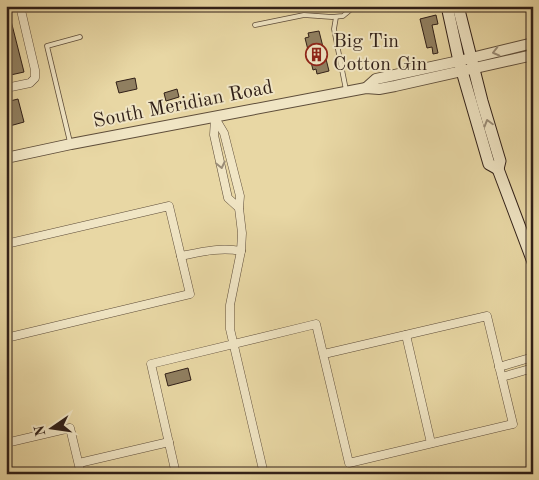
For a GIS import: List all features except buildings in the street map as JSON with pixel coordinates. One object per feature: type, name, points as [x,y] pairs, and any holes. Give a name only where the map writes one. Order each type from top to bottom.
[{"type":"main road","points":[[447,6],[467,64]]},
{"type":"main road","points":[[458,6],[467,64],[489,164],[498,170],[533,262]]},
{"type":"street","points":[[6,88],[30,83],[35,78],[36,70],[20,6]]},
{"type":"street","name":"South Meridian Road","points":[[467,64],[533,43]]},
{"type":"street","name":"South Meridian Road","points":[[6,158],[366,88],[376,79],[467,64],[533,56]]},
{"type":"street","points":[[215,118],[224,133],[240,196],[241,251],[230,305],[230,330],[264,474]]},
{"type":"street","points":[[6,244],[169,206],[190,294],[6,338]]},
{"type":"street","points":[[181,256],[215,250],[230,249],[241,251]]},
{"type":"street","points":[[176,474],[151,364],[316,324],[349,463],[513,424],[487,316],[324,354]]},
{"type":"street","points":[[406,335],[431,444]]},
{"type":"street","points":[[500,367],[533,357]]},
{"type":"street","points":[[502,377],[533,368]]},
{"type":"street","points":[[6,443],[70,428],[81,474]]},
{"type":"street","points":[[79,464],[169,442]]},
{"type":"lane","points":[[255,25],[304,15],[343,16],[356,6]]},
{"type":"lane","points":[[336,17],[334,29],[347,92]]},
{"type":"lane","points":[[71,144],[47,46],[80,37]]},
{"type":"place","name":"Big Tin Cotton Gin","points":[[317,54]]}]
